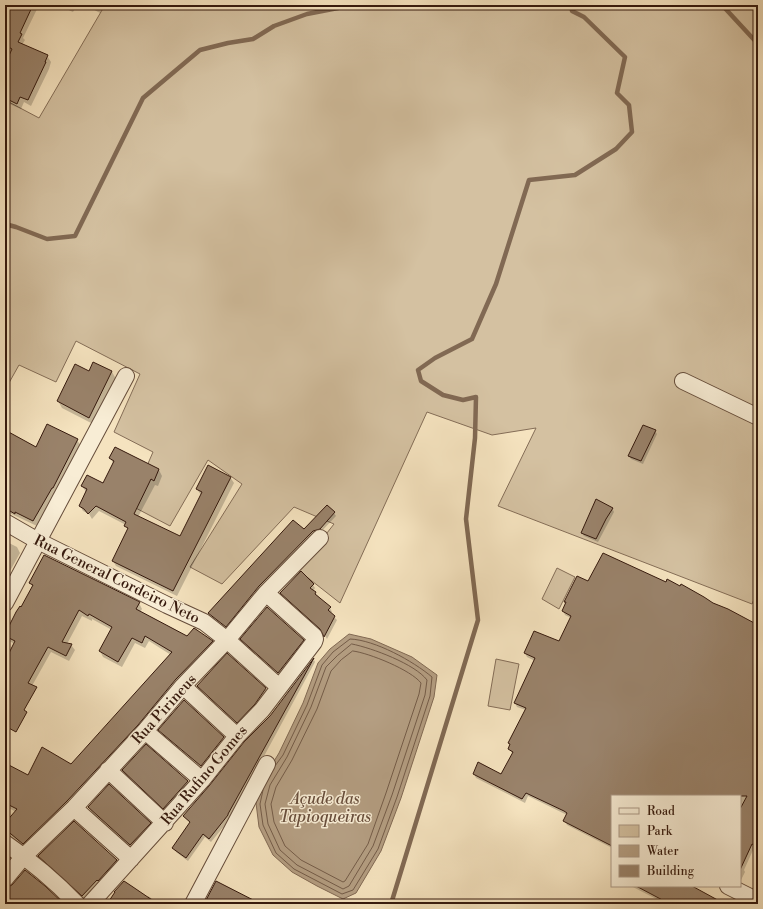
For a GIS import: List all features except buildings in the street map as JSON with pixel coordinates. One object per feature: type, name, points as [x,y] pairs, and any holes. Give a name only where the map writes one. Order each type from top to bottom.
[{"type":"street","points":[[5,603],[126,376]]},
{"type":"street","points":[[683,381],[758,417]]},
{"type":"street","name":"Rua General Cordeiro Neto","points":[[5,522],[38,541],[204,622],[279,687]]},
{"type":"street","name":"Rua Pirineus","points":[[5,878],[24,856],[74,808],[145,731],[266,593],[320,538]]},
{"type":"street","name":"Rua Rufino Gomes","points":[[90,904],[130,858],[165,823],[237,736],[262,710],[314,642],[314,636],[266,593]]},
{"type":"street","points":[[183,686],[237,736]]},
{"type":"street","points":[[145,731],[202,780]]},
{"type":"street","points":[[193,904],[267,764]]},
{"type":"street","points":[[108,770],[165,823]]},
{"type":"street","points":[[74,808],[130,858]]},
{"type":"street","points":[[5,843],[24,856],[57,883],[77,904]]},
{"type":"street","points":[[730,887],[758,901]]},
{"type":"green space","points":[[105,5],[758,5],[758,590],[752,604],[498,506],[536,428],[492,435],[427,412],[340,603],[298,570],[334,524],[294,507],[222,584],[190,567],[242,484],[208,460],[170,526],[130,505],[153,452],[114,432],[140,374],[76,341],[56,382],[19,365],[5,390],[5,100],[39,118]]},
{"type":"green space","points":[[557,568],[575,577],[559,609],[542,599]]},
{"type":"green space","points":[[496,659],[519,664],[510,710],[488,706]]},
{"type":"water","name":"Açude das Tapioqueiras","points":[[349,634],[371,639],[412,657],[437,675],[434,697],[401,798],[381,851],[356,893],[343,899],[292,872],[273,855],[259,827],[256,803],[262,781],[279,753],[303,703],[318,663],[330,649]]},
{"type":"waterway","points":[[5,224],[47,239],[75,236],[143,98],[200,50],[253,39],[274,26],[307,14],[338,8],[344,5]]},
{"type":"waterway","points":[[391,904],[478,620],[466,519],[475,438],[476,397],[463,400],[443,395],[421,381],[418,370],[435,358],[472,339],[496,284],[529,180],[575,175],[616,149],[632,132],[629,105],[617,93],[625,57],[584,17],[572,11],[571,5]]},
{"type":"waterway","points":[[722,5],[758,44]]}]
